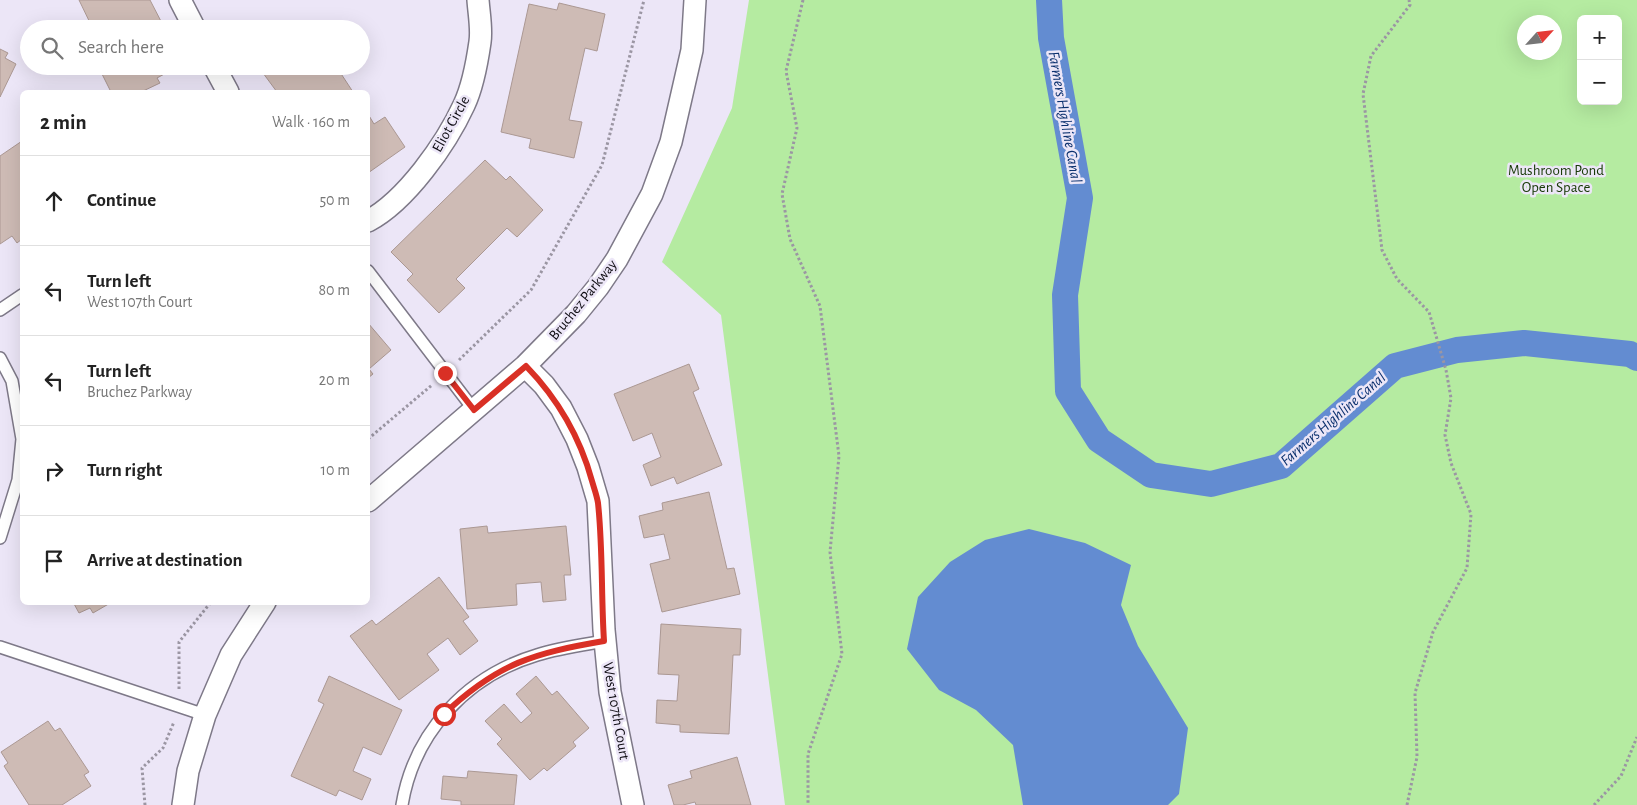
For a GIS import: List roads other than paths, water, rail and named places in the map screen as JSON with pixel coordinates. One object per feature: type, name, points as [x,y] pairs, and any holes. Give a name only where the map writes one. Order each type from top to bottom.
[{"type":"street","points":[[180,0],[190,20]]},
{"type":"street","name":"Eliot Circle","points":[[370,220],[390,206],[414,182],[439,148],[464,105],[472,84],[480,41],[478,0]]},
{"type":"street","name":"Bruchez Parkway","points":[[370,500],[526,366],[570,321],[598,287],[617,259],[652,194],[671,142],[692,50],[696,0]]},
{"type":"street","points":[[219,75],[227,90]]},
{"type":"street","name":"West 107th Court","points":[[526,366],[544,385],[561,408],[577,439],[598,501],[604,641],[610,692],[633,805]]},
{"type":"street","points":[[184,805],[188,771],[205,715],[231,655],[263,605]]},
{"type":"lane","points":[[370,274],[474,410]]},
{"type":"lane","points":[[0,310],[20,296]]},
{"type":"lane","points":[[0,358],[12,381],[20,427]]},
{"type":"lane","points":[[0,538],[18,480],[20,460]]},
{"type":"lane","points":[[402,805],[414,763],[431,730],[463,696],[496,673],[519,662],[562,648],[604,641]]},
{"type":"lane","points":[[0,647],[205,715]]},
{"type":"water","points":[[1029,529],[1085,543],[1131,565],[1121,605],[1138,646],[1188,728],[1179,794],[1168,805],[1023,805],[1013,745],[976,710],[939,690],[907,649],[918,597],[950,562],[985,540]]},
{"type":"waterway","name":"Farmers Highline Canal","points":[[1049,0],[1051,38],[1080,198],[1065,295],[1068,391],[1099,440],[1151,475],[1211,484],[1281,466],[1395,366],[1457,350],[1524,343],[1630,354],[1637,358]]},
{"type":"park label","name":"Mushroom Pond Open Space","points":[[1556,178]]}]
